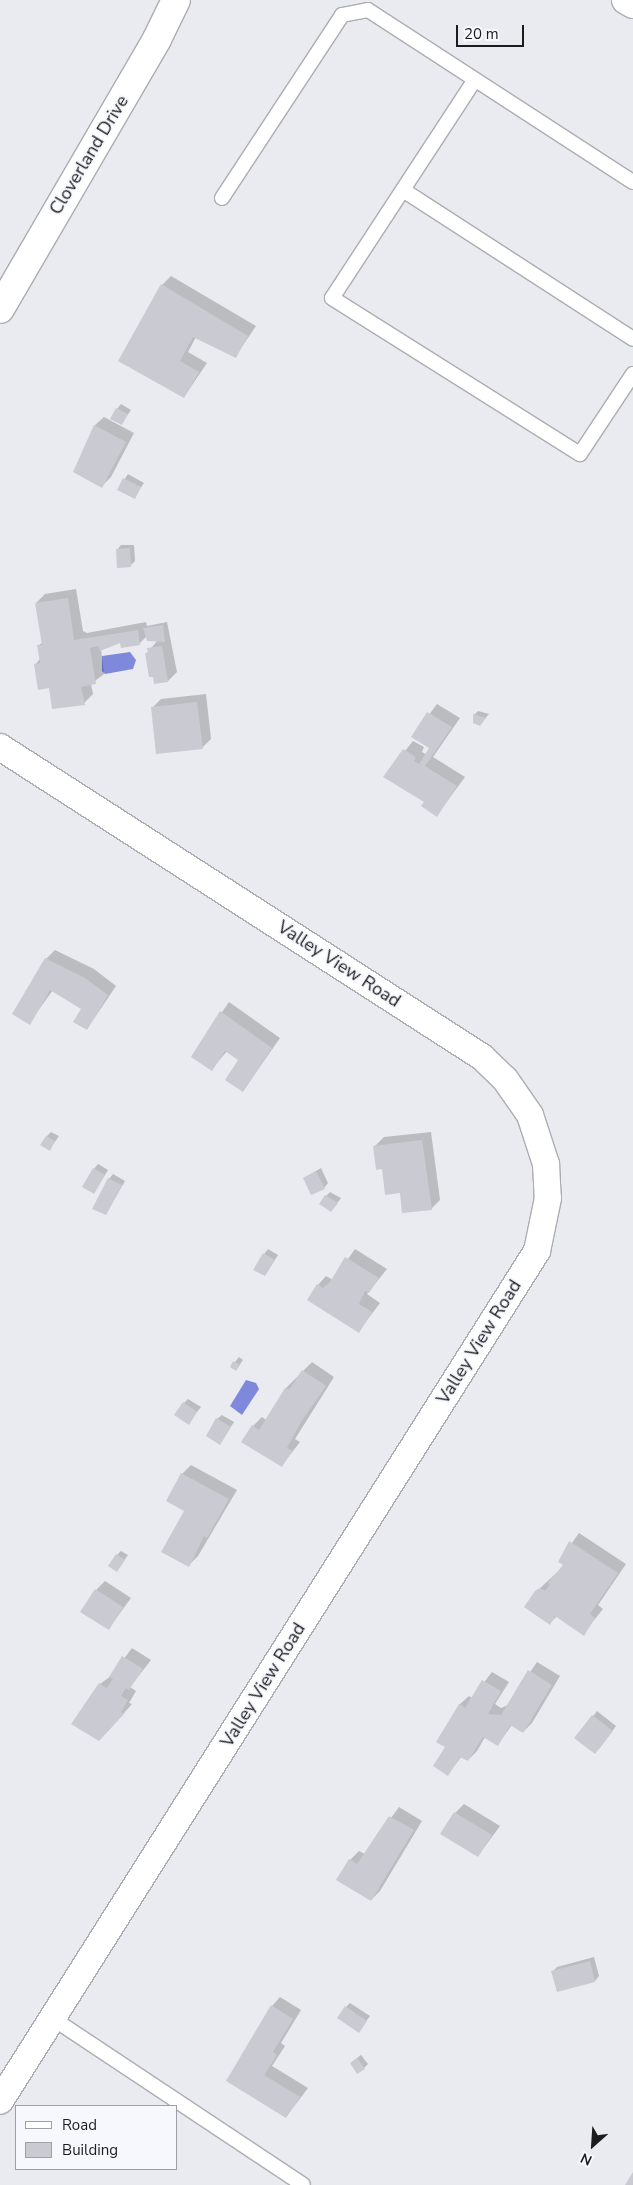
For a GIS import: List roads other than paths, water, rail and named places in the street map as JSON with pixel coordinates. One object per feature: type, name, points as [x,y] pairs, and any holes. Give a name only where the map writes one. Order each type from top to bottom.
[{"type":"street","name":"Cloverland Drive","points":[[0,309],[157,39],[176,0]]},
{"type":"street","points":[[157,39],[186,0]]},
{"type":"street","points":[[626,0],[633,4]]},
{"type":"street","name":"Valley View Road","points":[[0,747],[482,1056],[506,1079],[530,1115],[541,1145],[548,1182],[546,1216],[537,1251],[0,2101]]},
{"type":"lane","points":[[222,198],[342,15],[368,10],[474,81],[633,182]]},
{"type":"lane","points":[[474,81],[332,298],[580,454],[633,374]]},
{"type":"lane","points":[[403,190],[633,339]]},
{"type":"lane","points":[[52,2018],[303,2185]]},
{"type":"water","points":[[130,652],[136,660],[133,669],[105,674],[102,671],[102,656]]},
{"type":"water","points":[[246,1380],[256,1383],[259,1389],[242,1415],[230,1406]]}]
